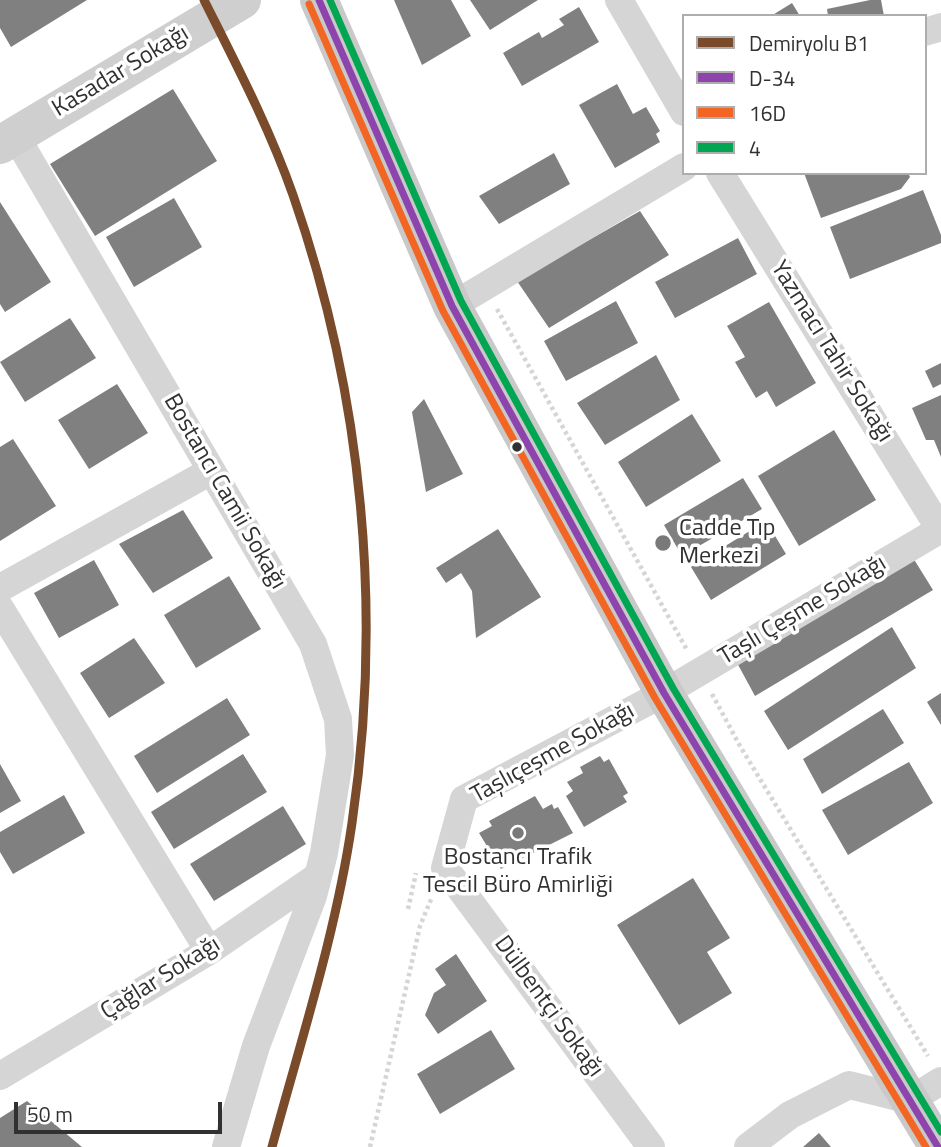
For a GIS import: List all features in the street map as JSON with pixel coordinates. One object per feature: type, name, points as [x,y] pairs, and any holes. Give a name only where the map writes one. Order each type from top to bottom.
[{"type":"main road","name":"Kasadar Sokağı","points":[[5,130],[189,32],[242,0]]},
{"type":"main road","points":[[319,0],[452,306],[664,693],[928,1083],[938,1147]]},
{"type":"street","points":[[619,0],[682,108]]},
{"type":"street","name":"Bostancı Camii Sokağı","points":[[5,130],[313,644],[338,719],[340,755],[318,876],[256,1046],[226,1147]]},
{"type":"street","points":[[452,306],[682,168]]},
{"type":"street","name":"Yazmacı Tahir Sokağı","points":[[721,175],[941,530]]},
{"type":"street","points":[[0,587],[211,471]]},
{"type":"street","name":"Taşlı Çeşme Sokağı","points":[[664,693],[941,530]]},
{"type":"street","points":[[0,608],[209,951]]},
{"type":"street","name":"Taşlıçeşme Sokağı","points":[[445,868],[464,799],[664,693]]},
{"type":"street","name":"Dülbentçi Sokağı","points":[[445,868],[651,1147]]},
{"type":"street","name":"Çağlar Sokağı","points":[[0,1076],[209,951],[318,876]]},
{"type":"street","points":[[748,1147],[790,1115],[849,1084],[928,1083]]},
{"type":"path","points":[[485,287],[928,1083]]},
{"type":"path","points":[[369,1147],[420,926],[445,868]]},
{"type":"building","points":[[0,0],[87,0],[11,47],[0,28]]},
{"type":"building","points":[[394,0],[451,0],[471,36],[422,65]]},
{"type":"building","points":[[470,0],[538,0],[490,30]]},
{"type":"building","points":[[881,0],[884,14],[828,14],[827,9]]},
{"type":"building","points":[[792,3],[799,14],[774,14]]},
{"type":"building","points":[[579,7],[599,42],[522,86],[503,53],[539,32],[542,38],[564,25],[559,19]]},
{"type":"building","points":[[617,84],[633,114],[646,107],[660,131],[656,134],[660,142],[615,168],[579,105]]},
{"type":"building","points":[[173,89],[217,161],[95,236],[50,164]]},
{"type":"building","points":[[554,153],[570,184],[499,224],[479,196]]},
{"type":"building","points":[[805,175],[910,177],[901,189],[821,218]]},
{"type":"building","points":[[923,190],[941,235],[941,243],[850,279],[830,227]]},
{"type":"building","points":[[174,198],[202,247],[134,287],[106,237]]},
{"type":"building","points":[[0,202],[51,282],[5,312],[0,304]]},
{"type":"building","points":[[640,211],[669,255],[549,328],[517,281]]},
{"type":"building","points":[[738,238],[757,274],[675,318],[655,282]]},
{"type":"building","points":[[616,301],[638,343],[566,381],[544,341]]},
{"type":"building","points":[[769,302],[816,383],[776,407],[767,391],[756,398],[735,362],[745,357],[727,326]]},
{"type":"building","points":[[70,318],[96,358],[25,402],[0,362]]},
{"type":"building","points":[[656,355],[680,400],[605,445],[577,403]]},
{"type":"building","points":[[941,363],[941,384],[933,388],[925,371]]},
{"type":"building","points":[[117,384],[148,433],[89,469],[58,420]]},
{"type":"building","points":[[941,395],[941,457],[934,440],[926,440],[912,408]]},
{"type":"building","points":[[424,399],[463,474],[426,492],[412,412]]},
{"type":"building","points":[[692,414],[721,461],[646,507],[618,462]]},
{"type":"building","points":[[834,430],[876,500],[799,546],[758,476]]},
{"type":"building","points":[[13,439],[56,506],[0,541],[0,447]]},
{"type":"building","points":[[743,478],[762,509],[682,556],[664,525]]},
{"type":"building","points":[[183,510],[213,558],[153,593],[119,544]]},
{"type":"building","points":[[766,521],[786,554],[711,600],[691,567]]},
{"type":"building","points":[[498,529],[541,597],[476,638],[472,591],[461,573],[446,583],[436,568]]},
{"type":"building","points":[[910,553],[933,590],[755,696],[736,661]]},
{"type":"building","points":[[94,560],[119,605],[59,638],[34,593]]},
{"type":"building","points":[[229,576],[261,629],[196,668],[164,615]]},
{"type":"building","points":[[892,627],[916,668],[788,750],[764,711]]},
{"type":"building","points":[[134,638],[165,683],[109,718],[80,673]]},
{"type":"building","points":[[941,693],[941,725],[927,702]]},
{"type":"building","points":[[227,698],[250,735],[157,793],[134,756]]},
{"type":"building","points":[[883,709],[904,743],[822,794],[803,759]]},
{"type":"building","points":[[243,754],[267,792],[174,849],[151,812]]},
{"type":"building","points":[[600,756],[604,762],[609,759],[628,793],[623,796],[627,802],[584,827],[566,796],[573,791],[567,782],[583,773],[580,767]]},
{"type":"building","points":[[909,762],[933,803],[848,855],[822,810]]},
{"type":"building","points":[[0,764],[21,801],[0,813]]},
{"type":"building","points":[[64,795],[85,833],[13,874],[0,852],[0,832]]},
{"type":"building","points":[[535,796],[543,809],[552,804],[554,809],[558,807],[573,833],[501,869],[479,833],[492,826],[489,821]]},
{"type":"building","points":[[283,806],[306,844],[214,901],[190,864]]},
{"type":"building","points":[[693,878],[730,938],[707,952],[732,993],[679,1025],[617,925]]},
{"type":"building","points":[[456,954],[487,1001],[438,1034],[425,1015],[434,993],[446,985],[435,969]]},
{"type":"building","points":[[491,1030],[515,1069],[440,1114],[417,1074]]},
{"type":"building","points":[[27,1101],[82,1147],[0,1147],[0,1118]]},
{"type":"building","points":[[819,1133],[831,1147],[803,1147]]},
{"type":"rail line","name":"B1","points":[[204,0],[273,145],[293,195],[317,271],[351,426],[365,585],[366,664],[352,823],[327,946],[272,1147]]},
{"type":"transit line","name":"D-34","points":[[319,0],[452,306],[664,693],[938,1147]]},
{"type":"transit line","name":"4","points":[[330,0],[461,301],[673,688],[941,1132]]},
{"type":"transit line","name":"16D","points":[[309,4],[443,311],[655,698],[926,1147]]},
{"type":"place","name":"Cadde Tıp Merkezi","points":[[663,543]]},
{"type":"place","name":"Bostancı Trafik Tescil Büro Amirliği","points":[[518,833]]}]
